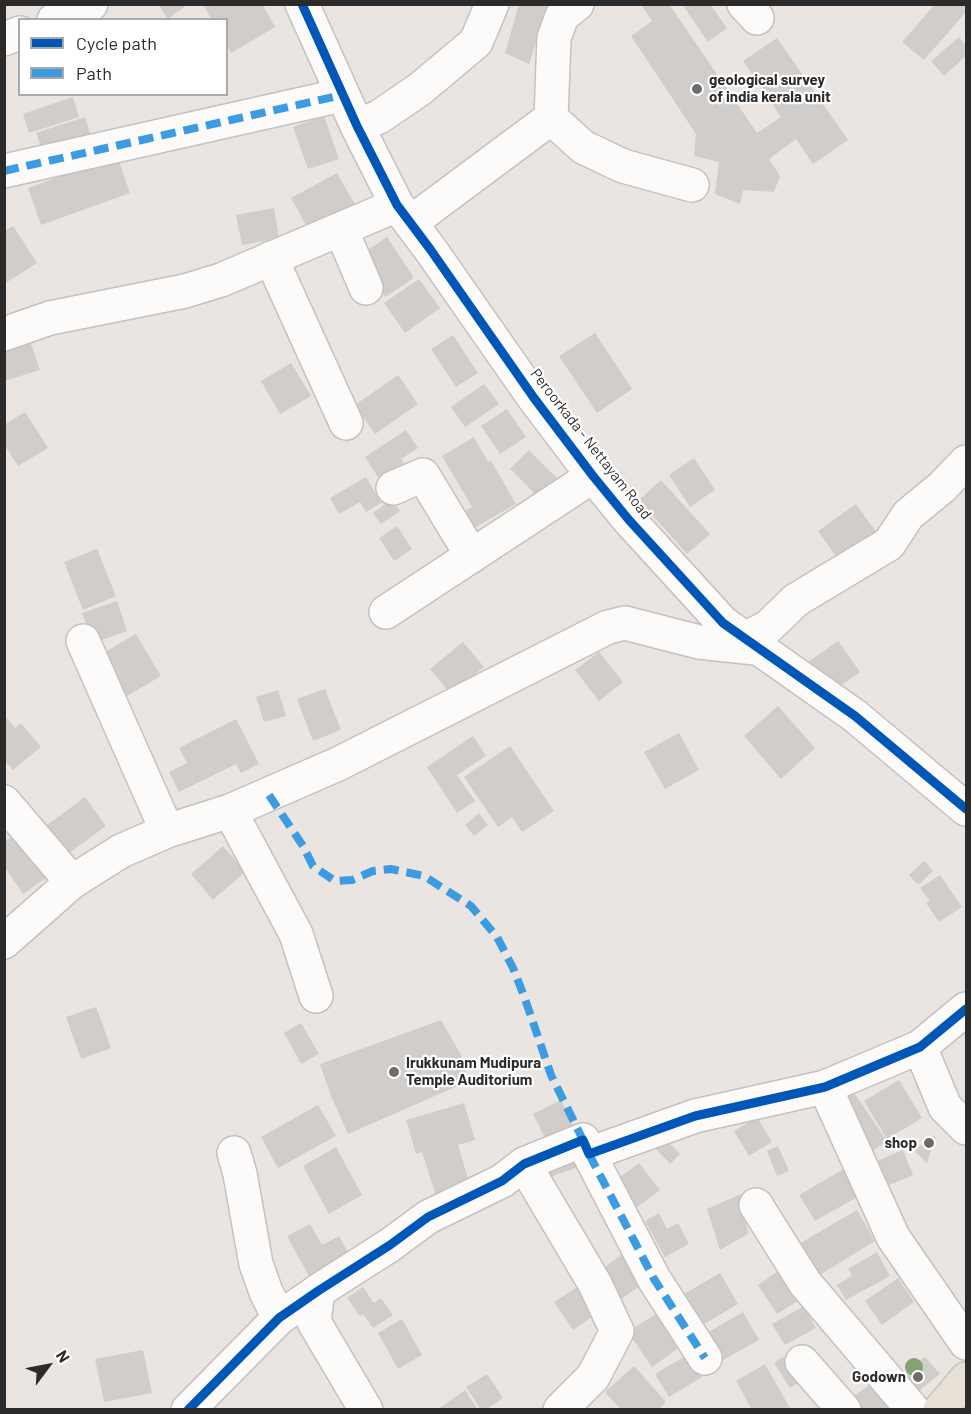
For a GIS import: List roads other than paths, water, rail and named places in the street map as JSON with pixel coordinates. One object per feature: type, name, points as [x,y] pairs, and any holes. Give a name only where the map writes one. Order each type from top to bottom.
[{"type":"main road","points":[[940,1410],[966,1379]]},
{"type":"street","points":[[59,18],[91,4]]},
{"type":"street","name":"Peroorkada - Nettayam Road","points":[[302,4],[357,126],[404,214],[534,398],[629,520],[723,623],[855,716],[966,809]]},
{"type":"street","points":[[357,126],[379,117],[420,89],[476,42],[492,4]]},
{"type":"street","points":[[550,118],[554,38],[562,16],[577,4]]},
{"type":"street","points":[[4,171],[342,95]]},
{"type":"street","points":[[550,118],[583,147],[623,166],[693,185]]},
{"type":"street","points":[[4,334],[50,318],[185,291],[221,279],[341,229],[404,214],[550,118]]},
{"type":"street","points":[[341,229],[366,288]]},
{"type":"street","points":[[271,258],[346,423]]},
{"type":"street","points":[[4,942],[72,882],[121,851],[167,831],[230,811],[338,764],[608,627],[625,623],[699,642],[752,644],[796,600],[890,544],[908,515],[942,487],[966,462]]},
{"type":"street","points":[[393,488],[423,475],[472,556]]},
{"type":"street","points":[[386,612],[593,476]]},
{"type":"street","points":[[83,641],[167,831]]},
{"type":"street","points":[[4,802],[72,882]]},
{"type":"street","points":[[230,811],[296,933],[316,996]]},
{"type":"street","points":[[589,1154],[695,1116],[825,1087],[920,1047],[966,1009]]},
{"type":"street","points":[[920,1047],[945,1107],[966,1128]]},
{"type":"street","points":[[825,1087],[893,1237],[966,1343]]},
{"type":"street","points":[[188,1410],[279,1318],[318,1291],[390,1245],[428,1217],[502,1180],[524,1164],[583,1140],[654,1279],[705,1358]]},
{"type":"street","points":[[234,1153],[256,1264],[279,1318]]},
{"type":"street","points":[[524,1164],[595,1284],[617,1332],[593,1377],[560,1410]]},
{"type":"street","points":[[756,1205],[806,1283],[913,1410]]},
{"type":"street","points":[[318,1291],[314,1323],[366,1410]]},
{"type":"street","points":[[802,1362],[844,1410]]},
{"type":"place","name":"geological survey of india kerala unit","points":[[697,89]]},
{"type":"place","name":"Irukkunam Mudipura Temple Auditorium","points":[[394,1072]]},
{"type":"place","name":"shop","points":[[929,1143]]},
{"type":"place","name":"Godown","points":[[918,1377]]}]
